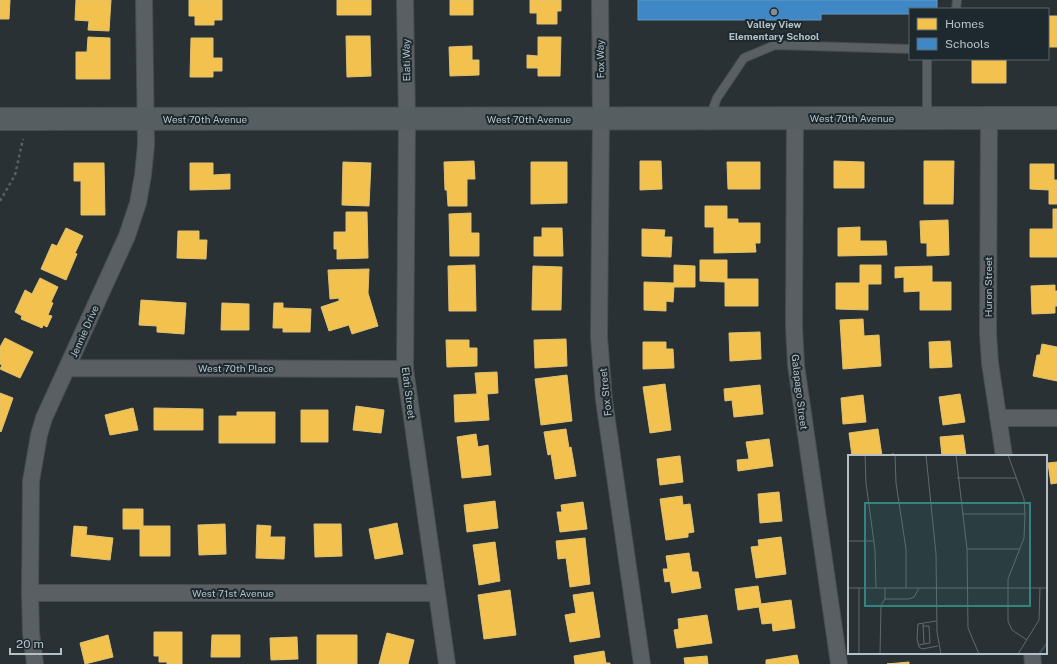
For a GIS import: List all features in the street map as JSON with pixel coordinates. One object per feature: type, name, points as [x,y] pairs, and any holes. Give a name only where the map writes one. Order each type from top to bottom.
[{"type":"main road","name":"West 70th Avenue","points":[[0,119],[1057,118]]},
{"type":"street","name":"Jennie Drive","points":[[36,664],[31,633],[30,593],[31,481],[38,436],[44,418],[128,236],[138,203],[146,145],[144,0]]},
{"type":"street","name":"Elati Way","points":[[405,0],[407,119]]},
{"type":"street","name":"Fox Way","points":[[600,0],[601,118]]},
{"type":"street","name":"Fox Street","points":[[601,118],[599,337],[604,400],[642,664]]},
{"type":"street","name":"Galapago Street","points":[[795,118],[794,327],[796,365],[839,664]]},
{"type":"street","name":"Huron Street","points":[[989,118],[988,333],[990,363],[1004,455]]},
{"type":"street","name":"Elati Street","points":[[407,119],[405,369],[447,664]]},
{"type":"street","name":"West 70th Place","points":[[68,368],[405,369]]},
{"type":"street","points":[[998,418],[1057,418]]},
{"type":"street","name":"West 71st Avenue","points":[[30,593],[436,593]]},
{"type":"street","points":[[1032,654],[1033,664]]},
{"type":"lane","points":[[709,118],[717,98],[744,58],[775,45],[909,49]]},
{"type":"lane","points":[[927,60],[927,118]]},
{"type":"path","points":[[0,202],[15,175],[27,119]]},
{"type":"building: Homes","points":[[0,0],[10,0],[9,19],[0,19]]},
{"type":"building: Homes","points":[[76,0],[111,0],[109,31],[88,30],[89,21],[75,20]]},
{"type":"building: Homes","points":[[189,0],[222,0],[222,20],[214,20],[214,25],[195,25],[195,16],[189,16]]},
{"type":"building: Homes","points":[[337,0],[371,0],[371,15],[337,15]]},
{"type":"building: Homes","points":[[450,0],[473,0],[473,15],[450,15]]},
{"type":"building: Homes","points":[[530,0],[561,0],[561,11],[557,11],[557,24],[537,24],[537,13],[530,13]]},
{"type":"building: Homes","points":[[1049,16],[1057,16],[1057,47],[1049,47]]},
{"type":"building: Homes","points":[[346,36],[370,36],[371,76],[347,77]]},
{"type":"building: Homes","points":[[88,37],[110,38],[110,79],[76,79],[76,52],[87,52]]},
{"type":"building: Homes","points":[[538,37],[561,37],[560,76],[538,76],[538,68],[527,68],[527,55],[538,56]]},
{"type":"building: Homes","points":[[191,38],[213,38],[213,58],[222,58],[222,71],[213,71],[213,77],[190,77]]},
{"type":"building: Homes","points":[[472,46],[472,60],[479,60],[479,75],[450,76],[449,47]]},
{"type":"building: Homes","points":[[972,60],[1006,60],[1006,83],[972,83]]},
{"type":"building: Homes","points":[[474,161],[475,179],[467,179],[467,206],[448,206],[447,190],[445,190],[444,162]]},
{"type":"building: Homes","points":[[640,161],[661,161],[662,189],[640,190]]},
{"type":"building: Homes","points":[[834,161],[864,162],[864,188],[834,188]]},
{"type":"building: Homes","points":[[924,161],[954,161],[953,204],[924,204]]},
{"type":"building: Homes","points":[[343,162],[371,163],[369,206],[342,205]]},
{"type":"building: Homes","points":[[531,162],[567,162],[567,203],[531,204]]},
{"type":"building: Homes","points":[[727,162],[760,162],[760,189],[728,189]]},
{"type":"building: Homes","points":[[74,163],[104,163],[105,215],[81,215],[81,181],[74,181]]},
{"type":"building: Homes","points":[[190,163],[213,163],[213,175],[230,174],[230,189],[190,190]]},
{"type":"building: Homes","points":[[1030,164],[1054,164],[1054,180],[1057,180],[1057,204],[1049,204],[1049,190],[1030,189]]},
{"type":"building: Homes","points":[[705,206],[727,206],[727,219],[738,219],[738,223],[760,223],[760,243],[755,243],[756,252],[714,253],[714,227],[705,227]]},
{"type":"building: Homes","points":[[1053,209],[1057,209],[1057,257],[1030,257],[1030,229],[1053,229]]},
{"type":"building: Homes","points":[[346,212],[367,212],[368,258],[337,259],[337,249],[334,249],[334,232],[346,232]]},
{"type":"building: Homes","points":[[471,213],[471,233],[479,233],[479,256],[450,256],[449,214]]},
{"type":"building: Homes","points":[[948,220],[949,255],[927,256],[927,243],[921,243],[920,221]]},
{"type":"building: Homes","points":[[860,227],[860,241],[886,241],[887,255],[838,256],[838,228]]},
{"type":"building: Homes","points":[[66,228],[83,236],[75,253],[77,254],[66,280],[41,269],[52,244],[57,246]]},
{"type":"building: Homes","points":[[542,228],[562,228],[563,256],[534,256],[534,237],[542,237]]},
{"type":"building: Homes","points":[[642,229],[665,230],[664,237],[672,237],[671,257],[642,256]]},
{"type":"building: Homes","points":[[178,231],[199,231],[199,240],[207,240],[206,259],[177,258]]},
{"type":"building: Homes","points":[[700,260],[727,260],[727,279],[758,279],[758,306],[725,306],[725,282],[700,281]]},
{"type":"building: Homes","points":[[475,265],[476,311],[449,311],[448,266]]},
{"type":"building: Homes","points":[[674,265],[695,266],[695,287],[674,287],[673,302],[666,301],[666,311],[644,310],[644,282],[674,283]]},
{"type":"building: Homes","points":[[860,265],[881,265],[881,284],[868,284],[868,310],[836,309],[836,283],[860,283]]},
{"type":"building: Homes","points":[[533,266],[562,267],[561,310],[532,310]]},
{"type":"building: Homes","points":[[932,266],[932,282],[951,282],[951,310],[920,310],[920,291],[904,292],[904,277],[895,278],[895,267]]},
{"type":"building: Homes","points":[[369,269],[368,293],[378,326],[352,334],[349,325],[329,331],[321,307],[339,301],[339,298],[330,299],[328,270]]},
{"type":"building: Homes","points":[[40,278],[58,287],[51,302],[53,303],[48,315],[52,316],[47,327],[43,325],[42,328],[21,319],[22,316],[15,312],[25,290],[32,294]]},
{"type":"building: Homes","points":[[1055,285],[1055,291],[1057,291],[1057,306],[1055,306],[1055,313],[1032,314],[1031,286]]},
{"type":"building: Homes","points":[[141,300],[186,303],[184,334],[157,332],[157,326],[139,325]]},
{"type":"building: Homes","points":[[222,303],[249,304],[249,330],[221,330]]},
{"type":"building: Homes","points":[[274,303],[283,303],[283,308],[311,309],[310,332],[283,332],[283,328],[273,328]]},
{"type":"building: Homes","points":[[863,319],[864,336],[879,335],[881,366],[843,369],[840,320]]},
{"type":"building: Homes","points":[[760,332],[761,359],[730,361],[729,333]]},
{"type":"building: Homes","points":[[5,338],[33,352],[20,378],[0,369],[2,365],[0,364],[0,347]]},
{"type":"building: Homes","points":[[566,339],[567,366],[535,368],[534,340]]},
{"type":"building: Homes","points":[[446,340],[469,340],[469,348],[477,348],[477,366],[447,367]]},
{"type":"building: Homes","points":[[950,341],[952,367],[930,368],[929,342]]},
{"type":"building: Homes","points":[[643,342],[666,342],[666,349],[673,349],[674,368],[643,369]]},
{"type":"building: Homes","points":[[1042,344],[1057,347],[1057,381],[1033,376],[1037,355],[1040,355]]},
{"type":"building: Homes","points":[[497,372],[498,393],[487,394],[489,420],[455,422],[454,395],[477,394],[475,373]]},
{"type":"building: Homes","points":[[567,375],[572,421],[541,425],[535,379]]},
{"type":"building: Homes","points":[[665,384],[671,430],[650,433],[643,387]]},
{"type":"building: Homes","points":[[760,385],[763,414],[734,417],[732,400],[725,401],[724,389]]},
{"type":"building: Homes","points":[[0,393],[13,398],[1,432],[0,431]]},
{"type":"building: Homes","points":[[960,394],[965,422],[943,425],[939,397]]},
{"type":"building: Homes","points":[[863,395],[866,422],[843,424],[841,398]]},
{"type":"building: Homes","points":[[356,406],[384,410],[381,433],[353,430]]},
{"type":"building: Homes","points":[[133,408],[138,430],[110,435],[105,415]]},
{"type":"building: Homes","points":[[154,408],[203,409],[203,430],[154,430]]},
{"type":"building: Homes","points":[[301,410],[328,410],[328,442],[301,442]]},
{"type":"building: Homes","points":[[237,412],[275,412],[275,443],[219,443],[219,416],[237,416]]},
{"type":"building: Homes","points":[[566,429],[576,476],[555,479],[551,454],[548,455],[544,432]]},
{"type":"building: Homes","points":[[878,429],[882,455],[852,455],[849,433]]},
{"type":"building: Homes","points":[[476,434],[478,447],[488,445],[491,475],[462,478],[457,437]]},
{"type":"building: Homes","points":[[963,435],[966,455],[942,455],[940,437]]},
{"type":"building: Homes","points":[[769,439],[773,466],[738,471],[737,460],[749,459],[746,442]]},
{"type":"building: Homes","points":[[680,456],[683,482],[660,485],[657,459]]},
{"type":"building: Homes","points":[[1057,462],[1057,483],[1051,484],[1048,463]]},
{"type":"building: Homes","points":[[779,492],[782,521],[760,523],[758,494]]},
{"type":"building: Homes","points":[[682,496],[683,505],[690,504],[694,532],[688,533],[688,537],[666,540],[660,499]]},
{"type":"building: Homes","points":[[495,501],[498,528],[467,532],[464,505]]},
{"type":"building: Homes","points":[[583,502],[587,529],[560,532],[557,512],[562,512],[561,505]]},
{"type":"building: Homes","points":[[123,509],[143,509],[143,526],[170,526],[170,556],[140,556],[140,529],[123,529]]},
{"type":"building: Homes","points":[[397,523],[403,554],[375,559],[369,529]]},
{"type":"building: Homes","points":[[225,524],[226,554],[199,555],[198,525]]},
{"type":"building: Homes","points":[[314,524],[341,524],[342,556],[315,557]]},
{"type":"building: Homes","points":[[257,525],[271,526],[270,537],[285,537],[284,559],[256,558]]},
{"type":"building: Homes","points":[[74,526],[87,527],[86,535],[113,538],[110,560],[71,556]]},
{"type":"building: Homes","points":[[781,537],[786,574],[756,578],[751,547],[759,546],[758,540]]},
{"type":"building: Homes","points":[[585,538],[590,584],[570,587],[566,558],[558,559],[556,541]]},
{"type":"building: Homes","points":[[495,542],[500,581],[479,585],[473,545]]},
{"type":"building: Homes","points":[[689,553],[692,572],[698,572],[701,588],[672,593],[670,581],[665,582],[663,569],[668,569],[666,556]]},
{"type":"building: Homes","points":[[758,586],[761,604],[791,600],[795,628],[773,631],[772,623],[762,624],[759,607],[738,610],[735,589]]},
{"type":"building: Homes","points":[[510,590],[516,635],[484,639],[478,595]]},
{"type":"building: Homes","points":[[593,592],[600,637],[570,642],[565,615],[576,613],[573,595]]},
{"type":"building: Homes","points":[[707,615],[712,643],[677,648],[674,630],[679,629],[678,619]]},
{"type":"building: Homes","points":[[154,632],[182,632],[182,664],[167,664],[167,662],[159,662],[159,656],[154,656]]},
{"type":"building: Homes","points":[[387,633],[414,640],[408,664],[379,664]]},
{"type":"building: Homes","points":[[108,635],[113,657],[85,664],[80,643]]},
{"type":"building: Homes","points":[[212,635],[240,635],[240,657],[211,657]]},
{"type":"building: Homes","points":[[317,635],[357,635],[357,664],[317,664]]},
{"type":"building: Homes","points":[[297,637],[298,659],[271,660],[270,638]]},
{"type":"building: Homes","points":[[604,651],[606,663],[610,664],[575,664],[574,656]]},
{"type":"building: Homes","points":[[797,655],[799,664],[766,664],[766,660]]},
{"type":"building: Homes","points":[[707,656],[708,664],[685,664],[684,658]]},
{"type":"building: Homes","points":[[909,662],[909,664],[887,664]]},
{"type":"building: Schools","name":"Valley View Elementary School","points":[[638,0],[937,0],[937,8],[909,8],[909,14],[821,14],[821,20],[638,20]]},
{"type":"place","name":"Valley View Elementary School","points":[[774,12]]}]
